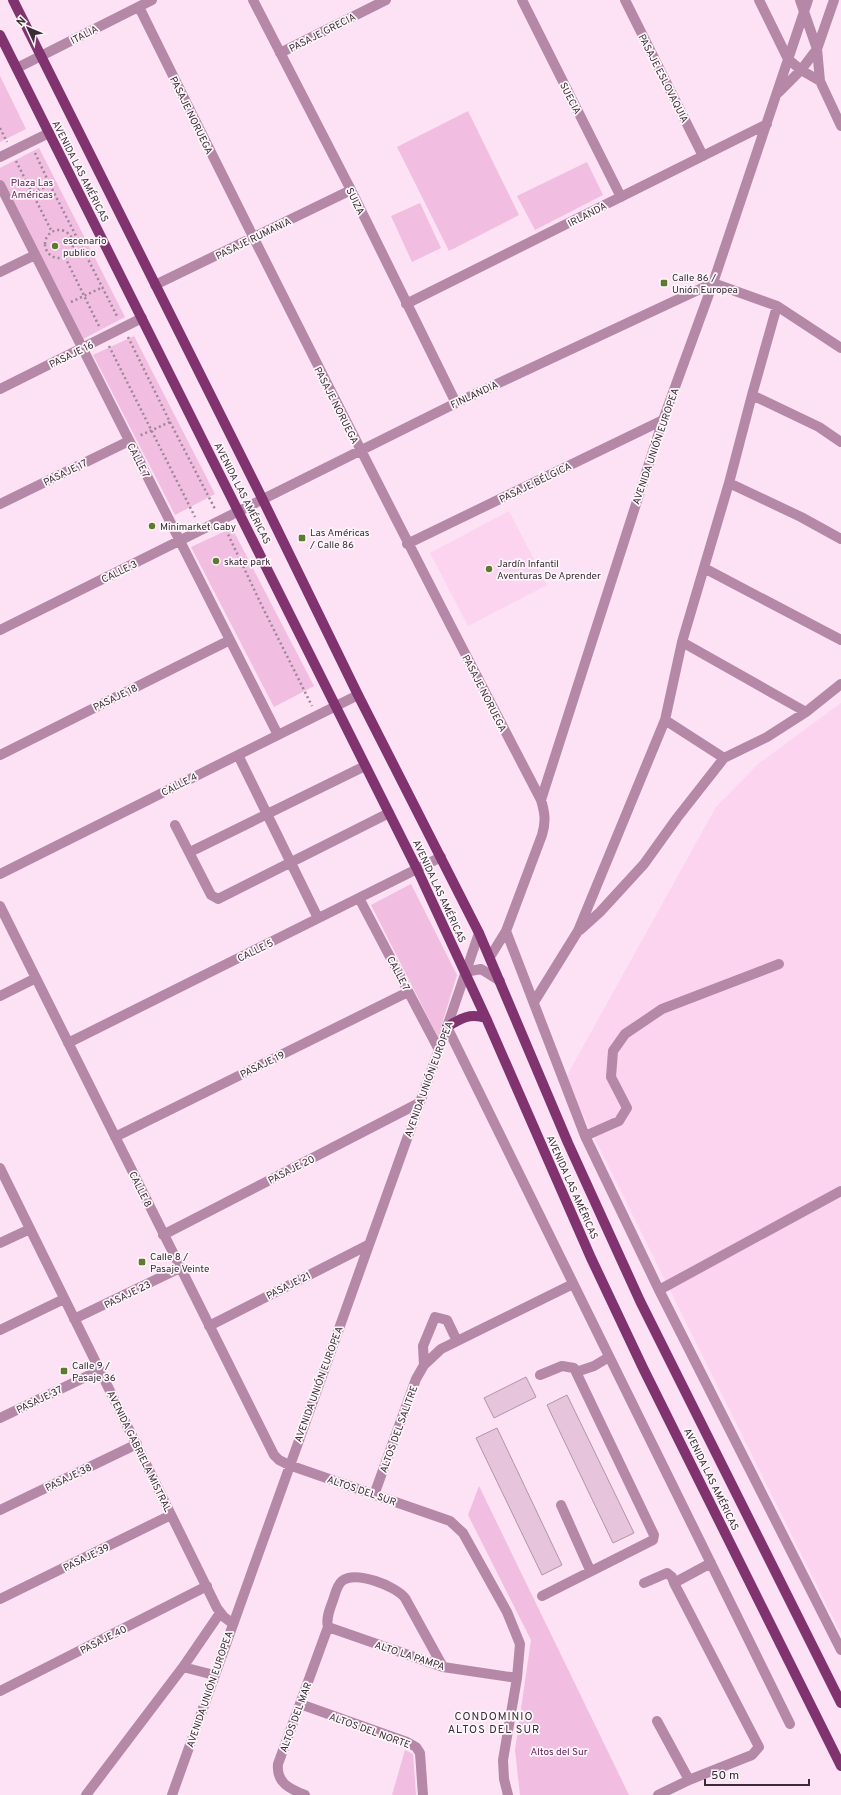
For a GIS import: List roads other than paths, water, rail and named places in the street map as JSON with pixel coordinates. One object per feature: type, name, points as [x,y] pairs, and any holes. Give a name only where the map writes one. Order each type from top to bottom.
[{"type":"main road","name":"AVENIDA LAS AMÉRICAS","points":[[13,0],[263,500],[358,695],[479,933],[568,1142],[640,1300],[841,1703]]},
{"type":"main road","name":"AVENIDA LAS AMÉRICAS","points":[[0,35],[417,869],[486,1018],[548,1162],[637,1354],[841,1766]]},
{"type":"main road","points":[[447,1027],[467,1016],[486,1018]]},
{"type":"street","name":"ITALIA","points":[[17,68],[152,0]]},
{"type":"street","name":"SUIZA","points":[[252,0],[351,190],[456,403]]},
{"type":"street","name":"PASAJE GRECIA","points":[[280,53],[386,0]]},
{"type":"street","name":"SUECIA","points":[[522,0],[620,197]]},
{"type":"street","name":"PASAJE ESLOVAQUIA","points":[[625,0],[703,156]]},
{"type":"street","points":[[759,0],[788,59],[801,70],[820,81]]},
{"type":"street","points":[[800,0],[805,10],[817,49],[820,81],[841,125]]},
{"type":"street","name":"AVENIDA UNIÓN EUROPEA","points":[[540,800],[663,420],[713,283],[808,0]]},
{"type":"street","name":"AVENIDA UNIÓN EUROPEA","points":[[777,94],[801,70],[817,49],[834,0]]},
{"type":"street","name":"PASAJE NORUEGA","points":[[139,7],[407,544],[540,800],[544,811],[546,824],[506,931],[490,956]]},
{"type":"street","name":"IRLANDA","points":[[406,304],[767,124]]},
{"type":"street","points":[[0,157],[49,133]]},
{"type":"street","name":"CALLE 7","points":[[0,185],[278,735]]},
{"type":"street","name":"PASAJE RUMANIA","points":[[155,285],[351,190]]},
{"type":"street","points":[[0,272],[35,254]]},
{"type":"street","points":[[713,283],[777,306],[841,348]]},
{"type":"street","name":"FINLANDIA","points":[[238,512],[456,403],[713,283]]},
{"type":"street","points":[[534,1002],[578,931],[665,720],[682,642],[730,483],[752,395],[777,306]]},
{"type":"street","name":"PASAJE 16","points":[[0,389],[142,318]]},
{"type":"street","points":[[752,395],[819,427],[841,442]]},
{"type":"street","name":"PASAJE BÉLGICA","points":[[407,544],[663,420]]},
{"type":"street","name":"PASAJE 17","points":[[0,504],[129,441]]},
{"type":"street","points":[[730,483],[801,517],[841,539]]},
{"type":"street","name":"CALLE 3","points":[[0,630],[238,512]]},
{"type":"street","points":[[704,568],[841,640]]},
{"type":"street","name":"PASAJE 18","points":[[0,754],[230,640]]},
{"type":"street","points":[[682,642],[806,712]]},
{"type":"street","points":[[578,931],[600,912],[644,864],[681,812],[724,758],[767,737],[806,712],[841,684]]},
{"type":"street","name":"CALLE 4","points":[[0,874],[358,695]]},
{"type":"street","points":[[665,720],[724,758]]},
{"type":"street","points":[[238,755],[289,862],[318,918]]},
{"type":"street","points":[[190,852],[365,766]]},
{"type":"street","points":[[175,825],[211,894],[218,899],[389,813]]},
{"type":"street","name":"CALLE 5","points":[[68,1043],[441,857]]},
{"type":"street","name":"CALLE 7","points":[[359,898],[438,1048]]},
{"type":"street","name":"CALLE 8","points":[[0,906],[271,1451],[279,1460],[289,1465]]},
{"type":"street","points":[[506,931],[585,1136],[658,1290],[841,1650]]},
{"type":"street","name":"AVENIDA UNIÓN EUROPEA","points":[[172,1795],[232,1623],[438,1048],[447,1027],[479,933]]},
{"type":"street","points":[[585,1136],[619,1121],[626,1108],[611,1077],[613,1051],[625,1034],[662,1008],[779,964]]},
{"type":"street","points":[[465,972],[481,969],[500,981]]},
{"type":"street","points":[[0,996],[36,978]]},
{"type":"street","name":"PASAJE 19","points":[[115,1137],[408,992]]},
{"type":"street","points":[[447,1027],[790,1724]]},
{"type":"street","name":"PASAJE 20","points":[[163,1235],[419,1103]]},
{"type":"street","name":"AVENIDA GABRIELA MISTRAL","points":[[0,1168],[220,1613],[232,1623]]},
{"type":"street","points":[[658,1290],[841,1191]]},
{"type":"street","points":[[0,1243],[30,1229]]},
{"type":"street","name":"PASAJE 21","points":[[209,1326],[368,1245]]},
{"type":"street","name":"PASAJE 23","points":[[74,1319],[180,1268]]},
{"type":"street","name":"ALTOS DEL SALITRE","points":[[374,1495],[416,1379],[424,1364],[441,1349],[573,1284]]},
{"type":"street","points":[[0,1330],[64,1299]]},
{"type":"street","name":"ALTOS DEL SALITRE","points":[[424,1364],[423,1346],[435,1317],[447,1320],[457,1341]]},
{"type":"street","points":[[576,1372],[594,1366],[609,1357]]},
{"type":"street","points":[[540,1375],[562,1366],[574,1368],[654,1535],[653,1540],[650,1543],[590,1570],[542,1596]]},
{"type":"street","name":"PASAJE 37","points":[[0,1418],[100,1370]]},
{"type":"street","name":"PASAJE 38","points":[[0,1510],[137,1444]]},
{"type":"street","name":"ALTOS DEL SUR","points":[[289,1465],[450,1521],[460,1528],[507,1612],[518,1638],[520,1651],[517,1678],[503,1760],[504,1779],[508,1795]]},
{"type":"street","points":[[561,1505],[590,1570]]},
{"type":"street","name":"PASAJE 39","points":[[0,1599],[172,1515]]},
{"type":"street","points":[[674,1582],[711,1563]]},
{"type":"street","points":[[644,1583],[667,1573],[674,1582],[759,1747],[752,1755],[689,1780],[658,1795]]},
{"type":"street","name":"ALTOS DEL MAR","points":[[305,1795],[292,1790],[283,1784],[279,1776],[278,1768],[328,1627],[327,1618],[337,1589],[342,1581],[346,1578],[358,1577],[393,1588],[399,1592],[405,1598],[443,1667]]},
{"type":"street","name":"PASAJE 40","points":[[0,1691],[207,1586]]},
{"type":"street","points":[[86,1795],[183,1667],[220,1613]]},
{"type":"street","name":"ALTO LA PAMPA","points":[[328,1627],[443,1667],[517,1678]]},
{"type":"street","points":[[183,1667],[214,1675]]},
{"type":"street","name":"ALTOS DEL NORTE","points":[[300,1704],[407,1742],[416,1747],[420,1753],[423,1795]]},
{"type":"street","points":[[657,1721],[689,1780]]},
{"type":"place","name":"escenario publico","points":[[55,246]]},
{"type":"place","name":"Calle 86 / Unión Europea","points":[[664,283]]},
{"type":"place","name":"Minimarket Gaby","points":[[152,526]]},
{"type":"place","name":"Las Américas / Calle 86","points":[[302,538]]},
{"type":"place","name":"skate park","points":[[216,561]]},
{"type":"place","name":"Jardín Infantil Aventuras De Aprender","points":[[489,569]]},
{"type":"place","name":"Calle 8 / Pasaje Veinte","points":[[142,1262]]},
{"type":"place","name":"Calle 9 / Pasaje 36","points":[[64,1371]]},
{"type":"district","name":"CONDOMINIO ALTOS DEL SUR","points":[[494,1722]]},
{"type":"park label","name":"Plaza Las Américas","points":[[32,188]]},
{"type":"park label","name":"Altos del Sur","points":[[559,1751]]}]
